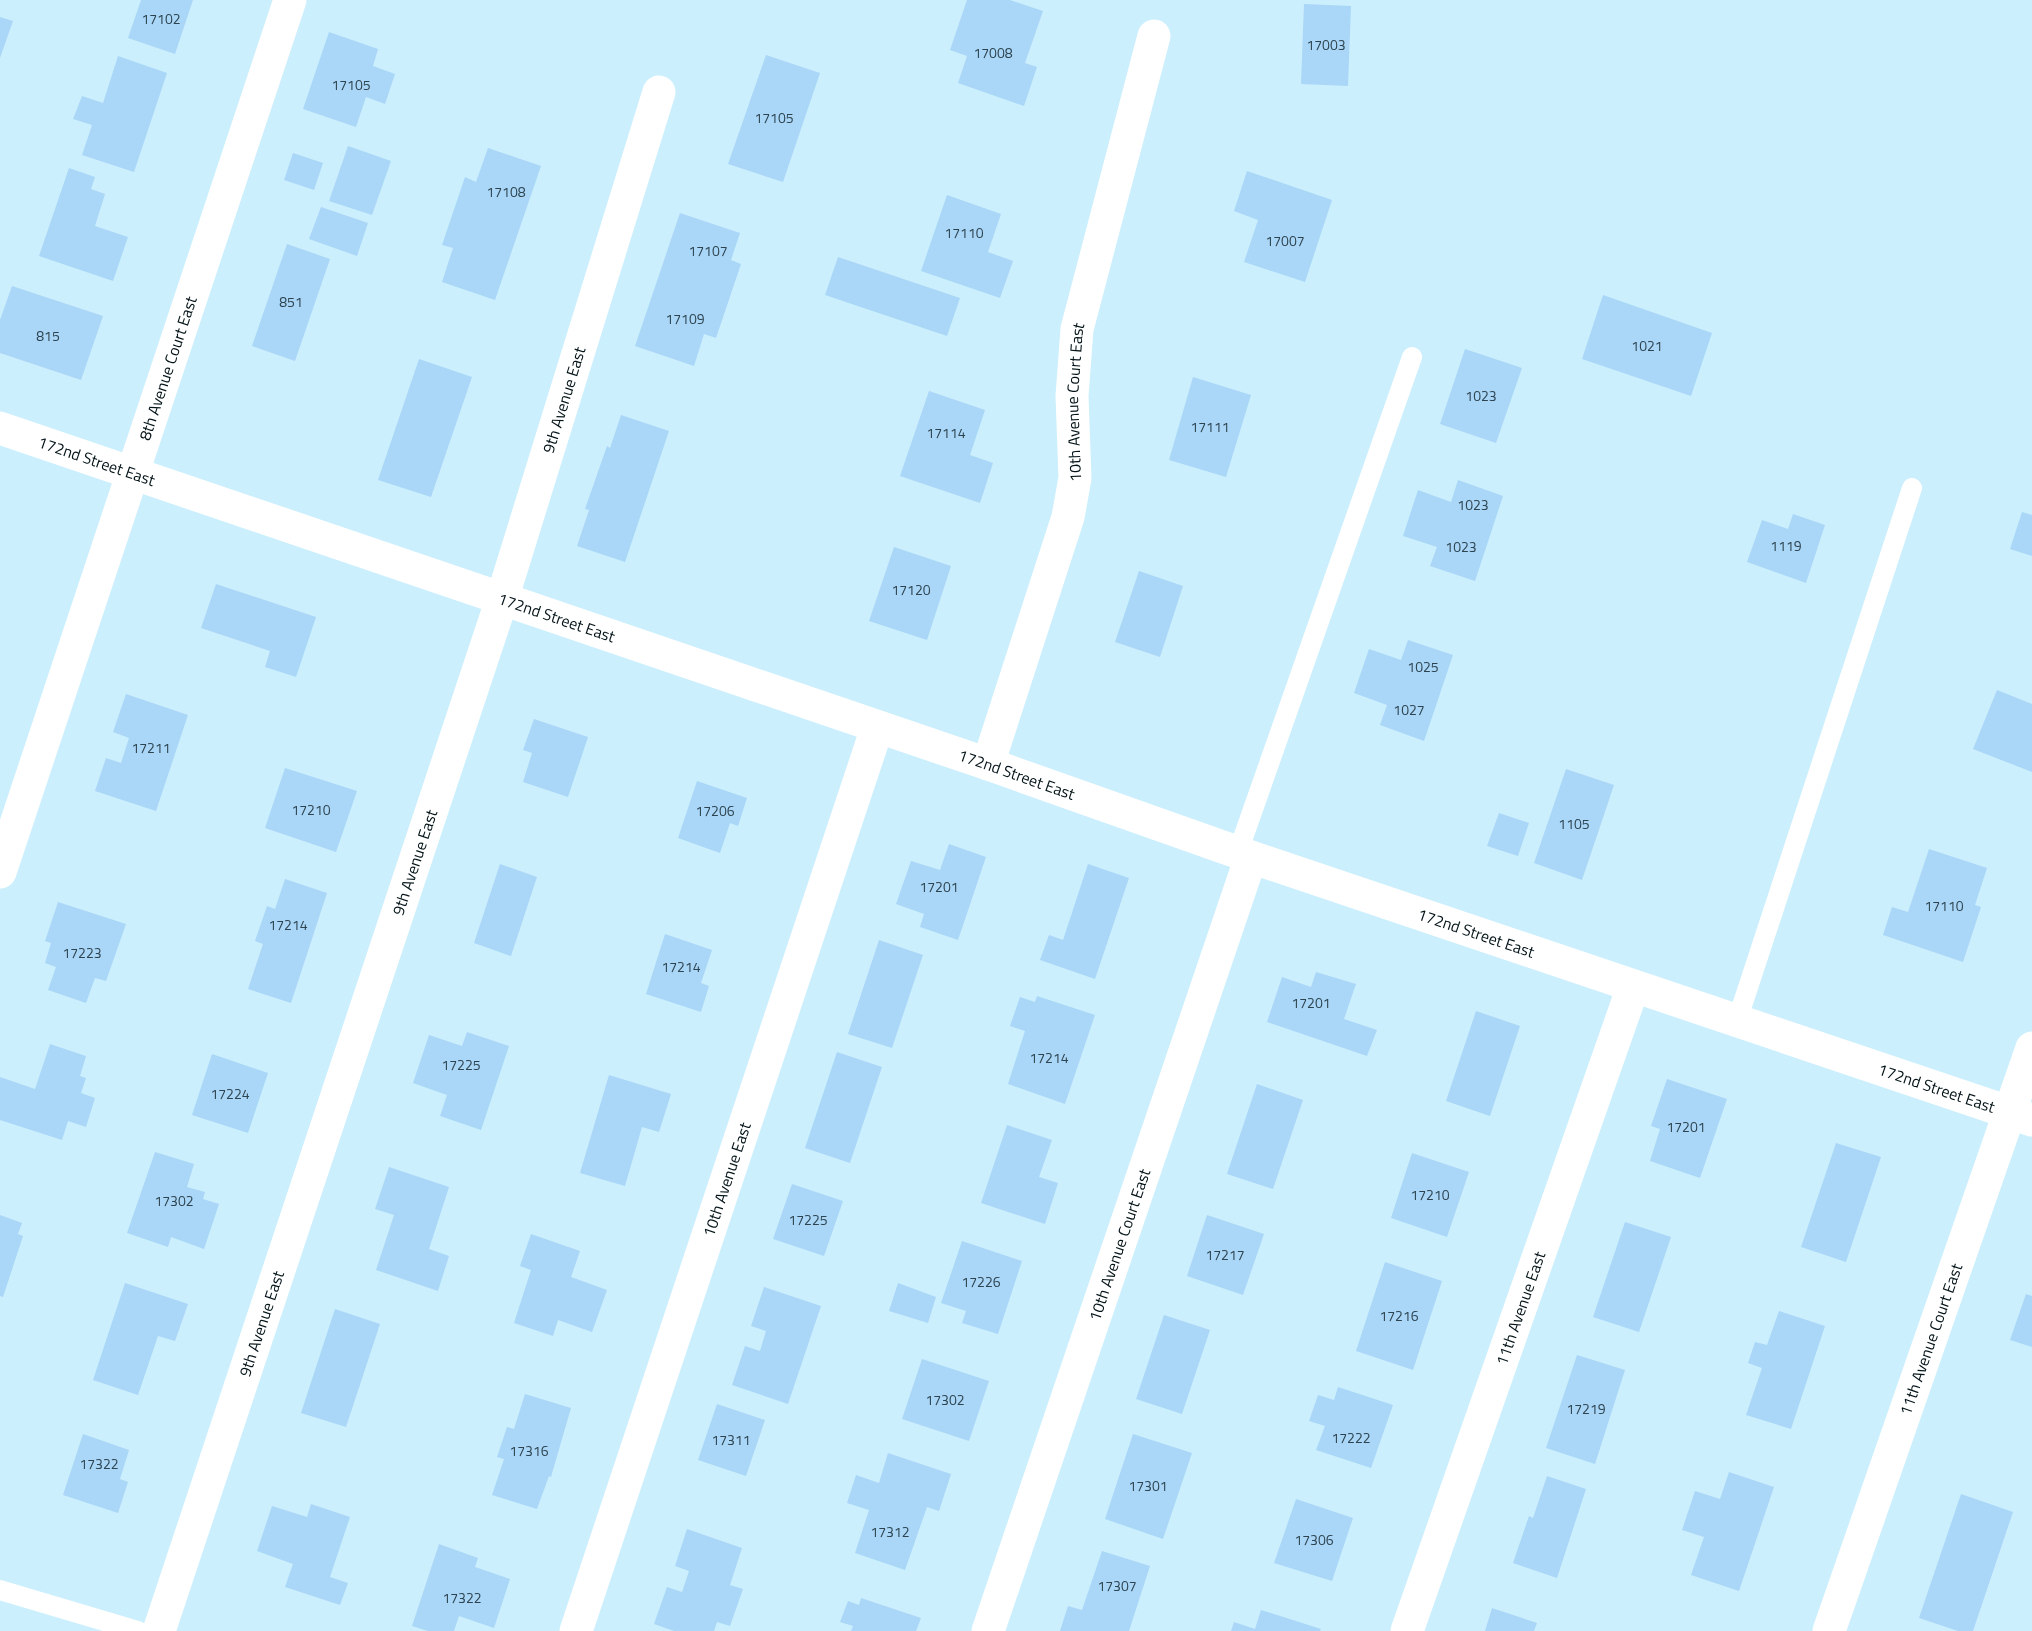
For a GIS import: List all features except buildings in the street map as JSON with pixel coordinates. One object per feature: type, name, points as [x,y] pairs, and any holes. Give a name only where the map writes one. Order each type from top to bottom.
[{"type":"street","name":"8th Avenue Court East","points":[[0,872],[290,0]]},
{"type":"street","name":"10th Avenue Court East","points":[[988,764],[1068,517],[1075,478],[1072,396],[1077,329],[1154,36]]},
{"type":"street","name":"9th Avenue East","points":[[159,1631],[502,599],[659,92]]},
{"type":"street","name":"172nd Street East","points":[[0,428],[988,764],[1244,855],[2021,1116]]},
{"type":"street","name":"10th Avenue East","points":[[576,1631],[877,728]]},
{"type":"street","name":"10th Avenue Court East","points":[[988,1631],[1244,855]]},
{"type":"street","name":"11th Avenue East","points":[[1407,1631],[1633,987]]},
{"type":"street","name":"11th Avenue Court East","points":[[1829,1631],[2021,1116],[2032,1048]]},
{"type":"lane","points":[[1244,855],[1412,357]]},
{"type":"lane","points":[[1737,1021],[1912,488]]},
{"type":"lane","points":[[0,1590],[138,1631]]}]
